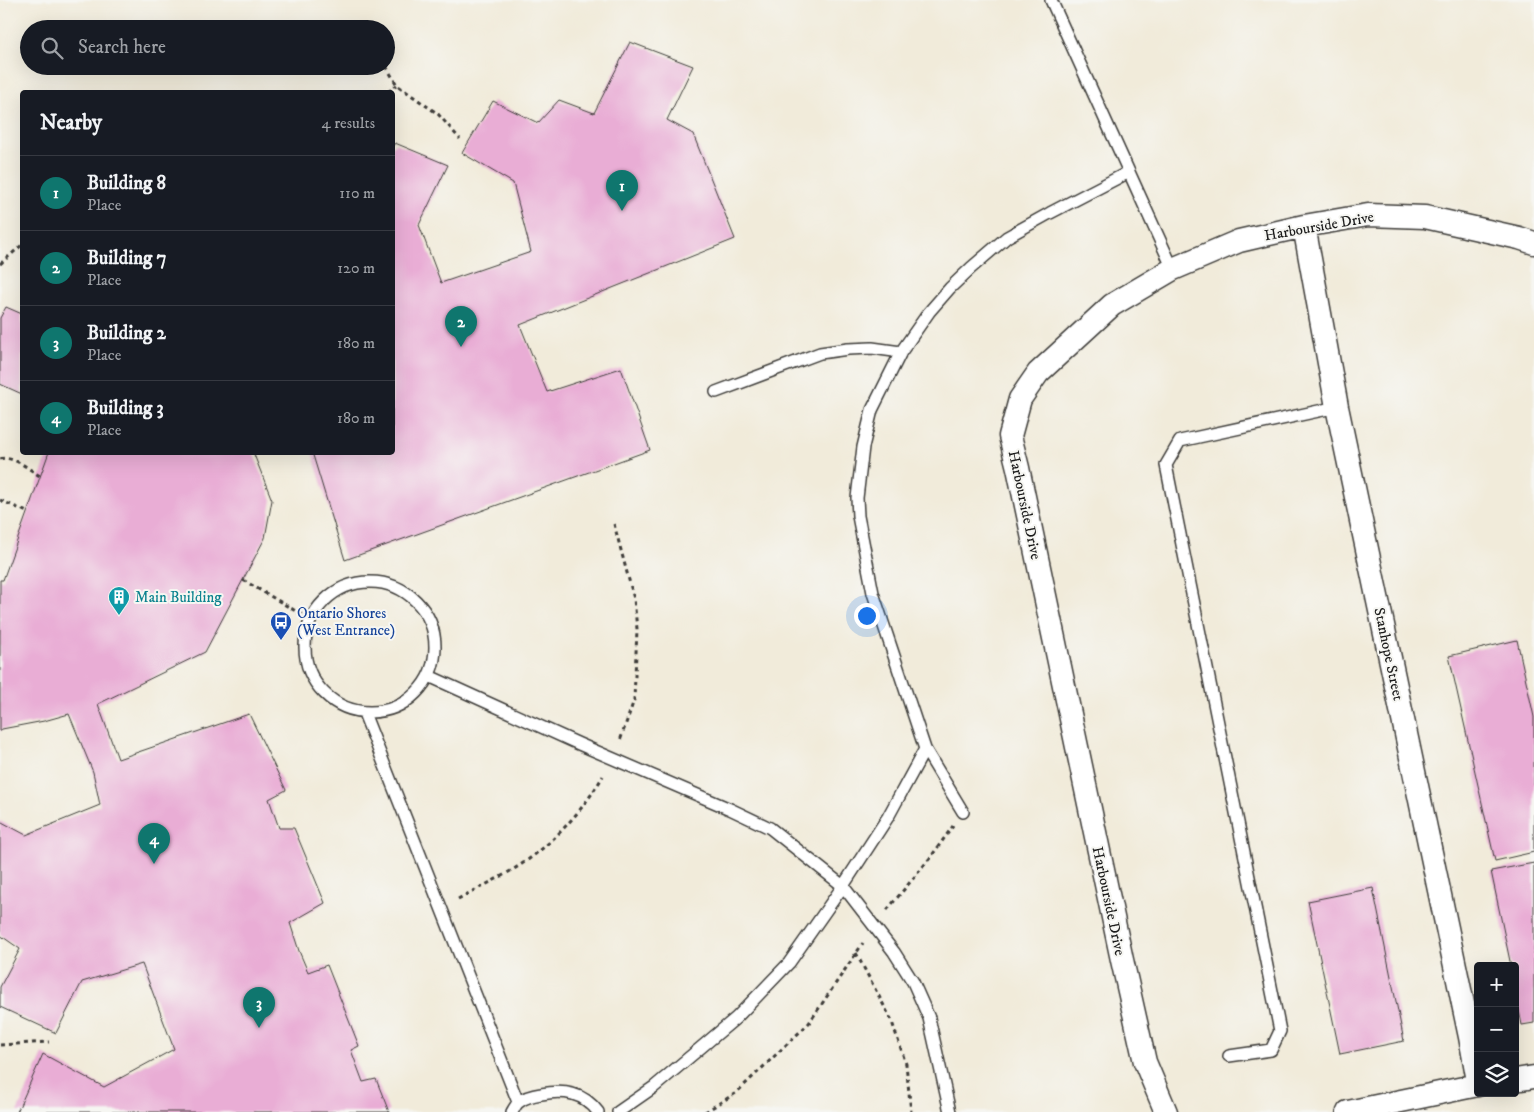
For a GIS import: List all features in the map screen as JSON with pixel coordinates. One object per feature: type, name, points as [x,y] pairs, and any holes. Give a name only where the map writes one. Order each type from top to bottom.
[{"type":"street","name":"Harbourside Drive","points":[[1166,1112],[1146,1062],[1122,960],[1010,436],[1020,399],[1038,373],[1112,304],[1173,269],[1239,241],[1304,226],[1368,216],[1425,217],[1534,243]]},
{"type":"street","name":"Stanhope Street","points":[[1304,226],[1337,408],[1474,1060]]},
{"type":"street","points":[[1519,1080],[1534,1078]]},
{"type":"street","points":[[1348,1112],[1474,1086]]},
{"type":"lane","points":[[1051,0],[1173,269]]},
{"type":"lane","points":[[963,812],[925,749],[873,593],[858,516],[857,498],[863,447],[872,410],[902,352],[929,312],[970,268],[1007,237],[1129,172]]},
{"type":"lane","points":[[716,392],[820,354],[848,349],[872,348],[902,352]]},
{"type":"lane","points":[[1229,1056],[1271,1050],[1280,1031],[1166,465],[1180,441],[1337,408]]},
{"type":"lane","points":[[359,582],[382,582],[402,590],[419,604],[429,619],[435,641],[430,676],[420,689],[402,704],[381,711],[364,713],[341,706],[322,692],[314,682],[306,660],[305,638],[311,620],[324,601],[342,588],[359,582]]},
{"type":"lane","points":[[430,676],[587,748],[770,828],[844,886],[913,982],[929,1018],[950,1112]]},
{"type":"lane","points":[[364,713],[515,1107],[535,1095],[560,1091],[578,1095],[598,1112]]},
{"type":"lane","points":[[618,1112],[654,1087],[736,1018],[789,964],[844,886],[888,817],[925,749]]},
{"type":"path","points":[[391,75],[397,85],[438,114],[460,139]]},
{"type":"path","points":[[391,90],[397,85]]},
{"type":"path","points":[[0,264],[20,247]]},
{"type":"path","points":[[0,459],[6,457],[14,460],[40,476]]},
{"type":"path","points":[[0,500],[27,512]]},
{"type":"path","points":[[243,580],[311,620]]},
{"type":"path","points":[[705,1112],[736,1093],[809,1023],[874,926],[930,858],[963,812]]},
{"type":"path","points":[[856,953],[891,1019],[906,1064],[910,1112]]},
{"type":"path","points":[[0,1045],[49,1042]]},
{"type":"building","points":[[630,42],[693,66],[667,120],[693,134],[735,239],[520,325],[547,392],[621,368],[650,450],[345,560],[313,455],[395,455],[395,143],[448,165],[419,225],[441,283],[531,252],[513,183],[462,153],[493,101],[538,123],[559,100],[594,113]]},
{"type":"building","points":[[6,307],[20,313],[20,393],[0,384],[0,318]]},
{"type":"building","points":[[48,455],[254,455],[272,500],[265,538],[205,652],[98,704],[118,759],[249,714],[286,790],[269,799],[279,828],[294,828],[325,903],[290,923],[299,951],[308,972],[327,965],[359,1046],[351,1050],[363,1082],[376,1079],[389,1112],[17,1112],[43,1054],[104,1087],[174,1049],[142,964],[82,982],[56,1033],[0,1007],[0,987],[20,949],[0,935],[0,821],[26,835],[100,805],[93,772],[69,714],[2,729],[0,732],[0,580],[3,580]]},
{"type":"building","points":[[1517,640],[1534,717],[1534,852],[1495,861],[1449,656]]},
{"type":"building","points":[[1534,863],[1534,1023],[1522,1025],[1519,1010],[1519,962],[1510,962],[1491,871]]},
{"type":"building","points":[[1373,888],[1404,1041],[1340,1054],[1308,901]]},
{"type":"place","name":"Building 8","points":[[622,211]]},
{"type":"place","name":"Building 7","points":[[461,347]]},
{"type":"place","name":"Main Building","points":[[119,616]]},
{"type":"place","name":"Ontario Shores (West Entrance)","points":[[281,641]]},
{"type":"place","name":"Building 3","points":[[154,864]]},
{"type":"place","name":"Building 2","points":[[259,1028]]}]
